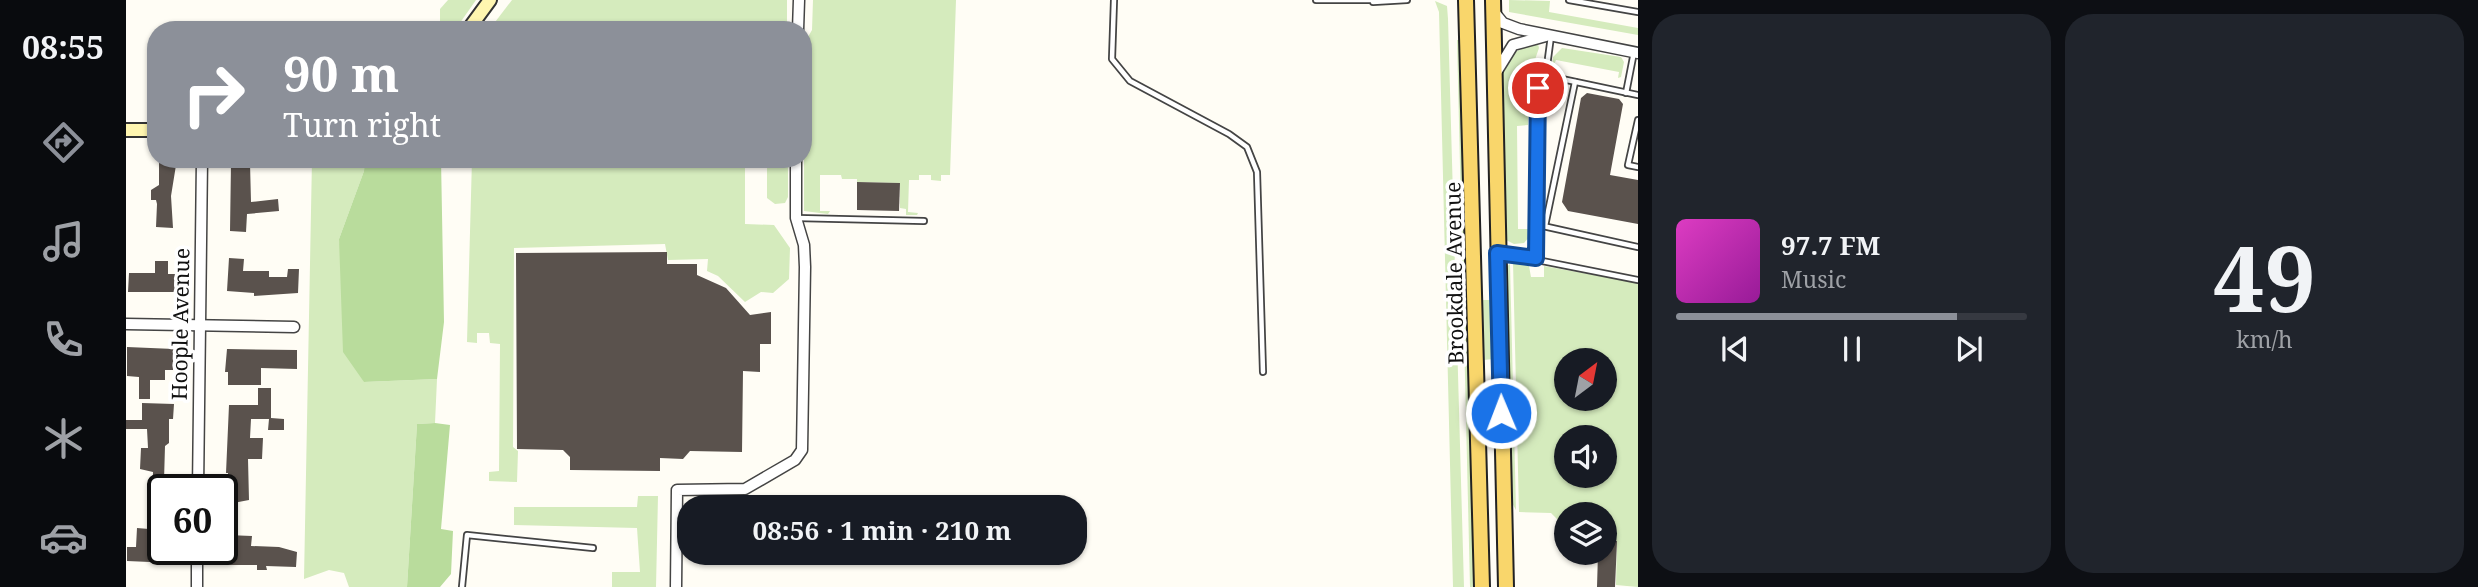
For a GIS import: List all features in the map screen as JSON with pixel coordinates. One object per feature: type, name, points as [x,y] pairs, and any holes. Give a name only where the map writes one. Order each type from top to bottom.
[{"type":"main road","name":"Brookdale Avenue","points":[[1466,0],[1482,587]]},
{"type":"main road","name":"Brookdale Avenue","points":[[1492,4],[1506,587]]},
{"type":"street","points":[[475,21],[490,0]]},
{"type":"street","points":[[798,21],[799,0]]},
{"type":"street","points":[[1492,4],[1506,25],[1636,52]]},
{"type":"street","points":[[1493,85],[1501,61],[1513,45],[1552,35]]},
{"type":"street","points":[[126,130],[147,130]]},
{"type":"street","name":"Hoople Avenue","points":[[198,474],[202,168]]},
{"type":"street","points":[[676,587],[677,490],[745,489],[795,460],[802,450],[805,267],[804,245],[796,218],[796,168]]},
{"type":"street","points":[[126,324],[294,327]]},
{"type":"street","points":[[197,565],[197,587]]},
{"type":"lane","points":[[1114,0],[1112,59],[1130,81],[1229,134],[1247,147],[1257,172],[1263,372]]},
{"type":"lane","points":[[1315,0],[1406,0]]},
{"type":"lane","points":[[1569,0],[1638,12]]},
{"type":"lane","points":[[1536,258],[1538,88],[1552,35]]},
{"type":"lane","points":[[1626,93],[1636,52]]},
{"type":"lane","points":[[1543,75],[1638,95]]},
{"type":"lane","points":[[1545,226],[1575,82]]},
{"type":"lane","points":[[1638,120],[1628,165],[1638,167]]},
{"type":"lane","points":[[796,218],[924,221]]},
{"type":"lane","points":[[1537,224],[1638,247]]},
{"type":"lane","points":[[1497,253],[1536,258],[1638,280]]},
{"type":"lane","points":[[462,587],[467,535],[593,548]]},
{"type":"green space","points":[[448,0],[476,0],[461,21],[440,21],[440,9]]},
{"type":"green space","points":[[512,0],[787,0],[787,21],[496,21]]},
{"type":"green space","points":[[813,0],[956,0],[950,175],[941,175],[941,181],[931,180],[931,175],[919,175],[919,180],[909,180],[908,212],[918,213],[917,215],[906,215],[906,209],[900,208],[900,183],[857,182],[857,179],[842,179],[841,175],[820,175],[820,211],[830,211],[828,214],[804,211],[804,168],[812,168]]},
{"type":"green space","points":[[1509,0],[1550,1],[1549,12],[1638,28],[1638,35],[1509,12]]},
{"type":"green space","points":[[1435,1],[1447,6],[1448,19],[1464,587],[1453,587],[1439,12]]},
{"type":"green space","points":[[1457,40],[1462,40],[1475,587],[1470,587]]},
{"type":"green space","points":[[1538,44],[1539,48],[1529,77],[1528,125],[1517,126],[1518,229],[1530,229],[1530,236],[1524,243],[1514,244],[1504,239],[1502,72],[1513,53]]},
{"type":"green space","points":[[1562,48],[1621,57],[1624,62],[1621,77],[1618,78],[1619,72],[1556,60],[1552,69],[1553,57]]},
{"type":"green space","points":[[312,168],[364,168],[339,239],[364,382],[437,379],[435,423],[417,424],[407,587],[349,587],[344,573],[329,570],[304,579]]},
{"type":"green space","points":[[364,168],[441,168],[444,322],[437,379],[364,382],[343,352],[339,239]]},
{"type":"green space","points":[[472,168],[745,168],[745,224],[774,225],[790,248],[789,279],[773,293],[761,292],[745,302],[718,276],[707,271],[708,259],[668,260],[665,244],[514,248],[513,447],[518,451],[517,482],[489,481],[489,472],[499,471],[500,344],[490,343],[489,333],[477,333],[477,343],[467,342]]},
{"type":"green space","points":[[767,168],[788,168],[788,197],[785,203],[775,204],[767,198]]},
{"type":"green space","points":[[1519,261],[1529,266],[1531,277],[1544,277],[1544,266],[1638,283],[1638,587],[1616,585],[1617,502],[1554,502],[1554,516],[1551,513],[1519,512],[1513,262]]},
{"type":"green space","points":[[1510,264],[1516,510],[1511,501],[1505,268]]},
{"type":"green space","points":[[1482,300],[1492,300],[1493,359],[1484,360]]},
{"type":"green space","points":[[417,424],[450,425],[441,529],[453,531],[451,574],[440,587],[407,587]]},
{"type":"green space","points":[[638,496],[658,496],[656,587],[612,587],[612,572],[640,572],[637,528],[514,525],[514,507],[637,507]]},
{"type":"building","points":[[1587,93],[1619,99],[1623,104],[1610,175],[1638,180],[1638,224],[1568,211],[1562,202],[1581,98]]},
{"type":"building","points":[[159,168],[176,168],[171,196],[173,228],[156,227],[157,204],[156,200],[151,200],[151,190],[159,185]]},
{"type":"building","points":[[231,168],[250,168],[251,202],[278,199],[279,211],[247,214],[246,232],[230,231]]},
{"type":"building","points":[[857,182],[900,183],[899,211],[857,210]]},
{"type":"building","points":[[667,252],[667,264],[697,264],[697,275],[726,288],[750,315],[771,312],[771,344],[760,344],[760,372],[743,371],[742,452],[690,451],[683,459],[660,458],[660,471],[570,470],[570,457],[563,450],[517,449],[516,253]]},
{"type":"building","points":[[229,258],[244,259],[243,271],[269,271],[269,277],[287,277],[288,269],[299,269],[298,293],[254,296],[254,293],[227,291]]},
{"type":"building","points":[[155,261],[168,261],[168,274],[175,274],[175,292],[128,292],[129,273],[155,273]]},
{"type":"building","points":[[127,347],[174,349],[173,370],[165,370],[165,380],[150,380],[150,399],[139,399],[139,377],[127,376]]},
{"type":"building","points":[[227,349],[297,350],[297,369],[261,368],[261,385],[228,385],[228,372],[225,372]]},
{"type":"building","points":[[258,388],[271,388],[271,418],[284,419],[284,430],[268,430],[269,419],[251,419],[250,438],[263,438],[262,459],[248,459],[249,500],[238,502],[238,474],[226,473],[229,405],[258,405]]},
{"type":"building","points":[[142,403],[174,404],[173,419],[169,419],[169,443],[165,446],[164,474],[153,474],[140,469],[141,448],[148,448],[147,429],[126,429],[126,420],[142,420]]},
{"type":"building","points":[[137,528],[147,529],[147,562],[127,561],[127,547],[136,547]]},
{"type":"building","points":[[238,535],[252,536],[251,546],[279,547],[297,552],[296,567],[266,566],[267,570],[257,570],[257,565],[238,565]]},
{"type":"building","points":[[1598,565],[1616,565],[1615,587],[1597,587]]},
{"type":"route","points":[[1501,413],[1497,253],[1536,258],[1538,88]]}]
